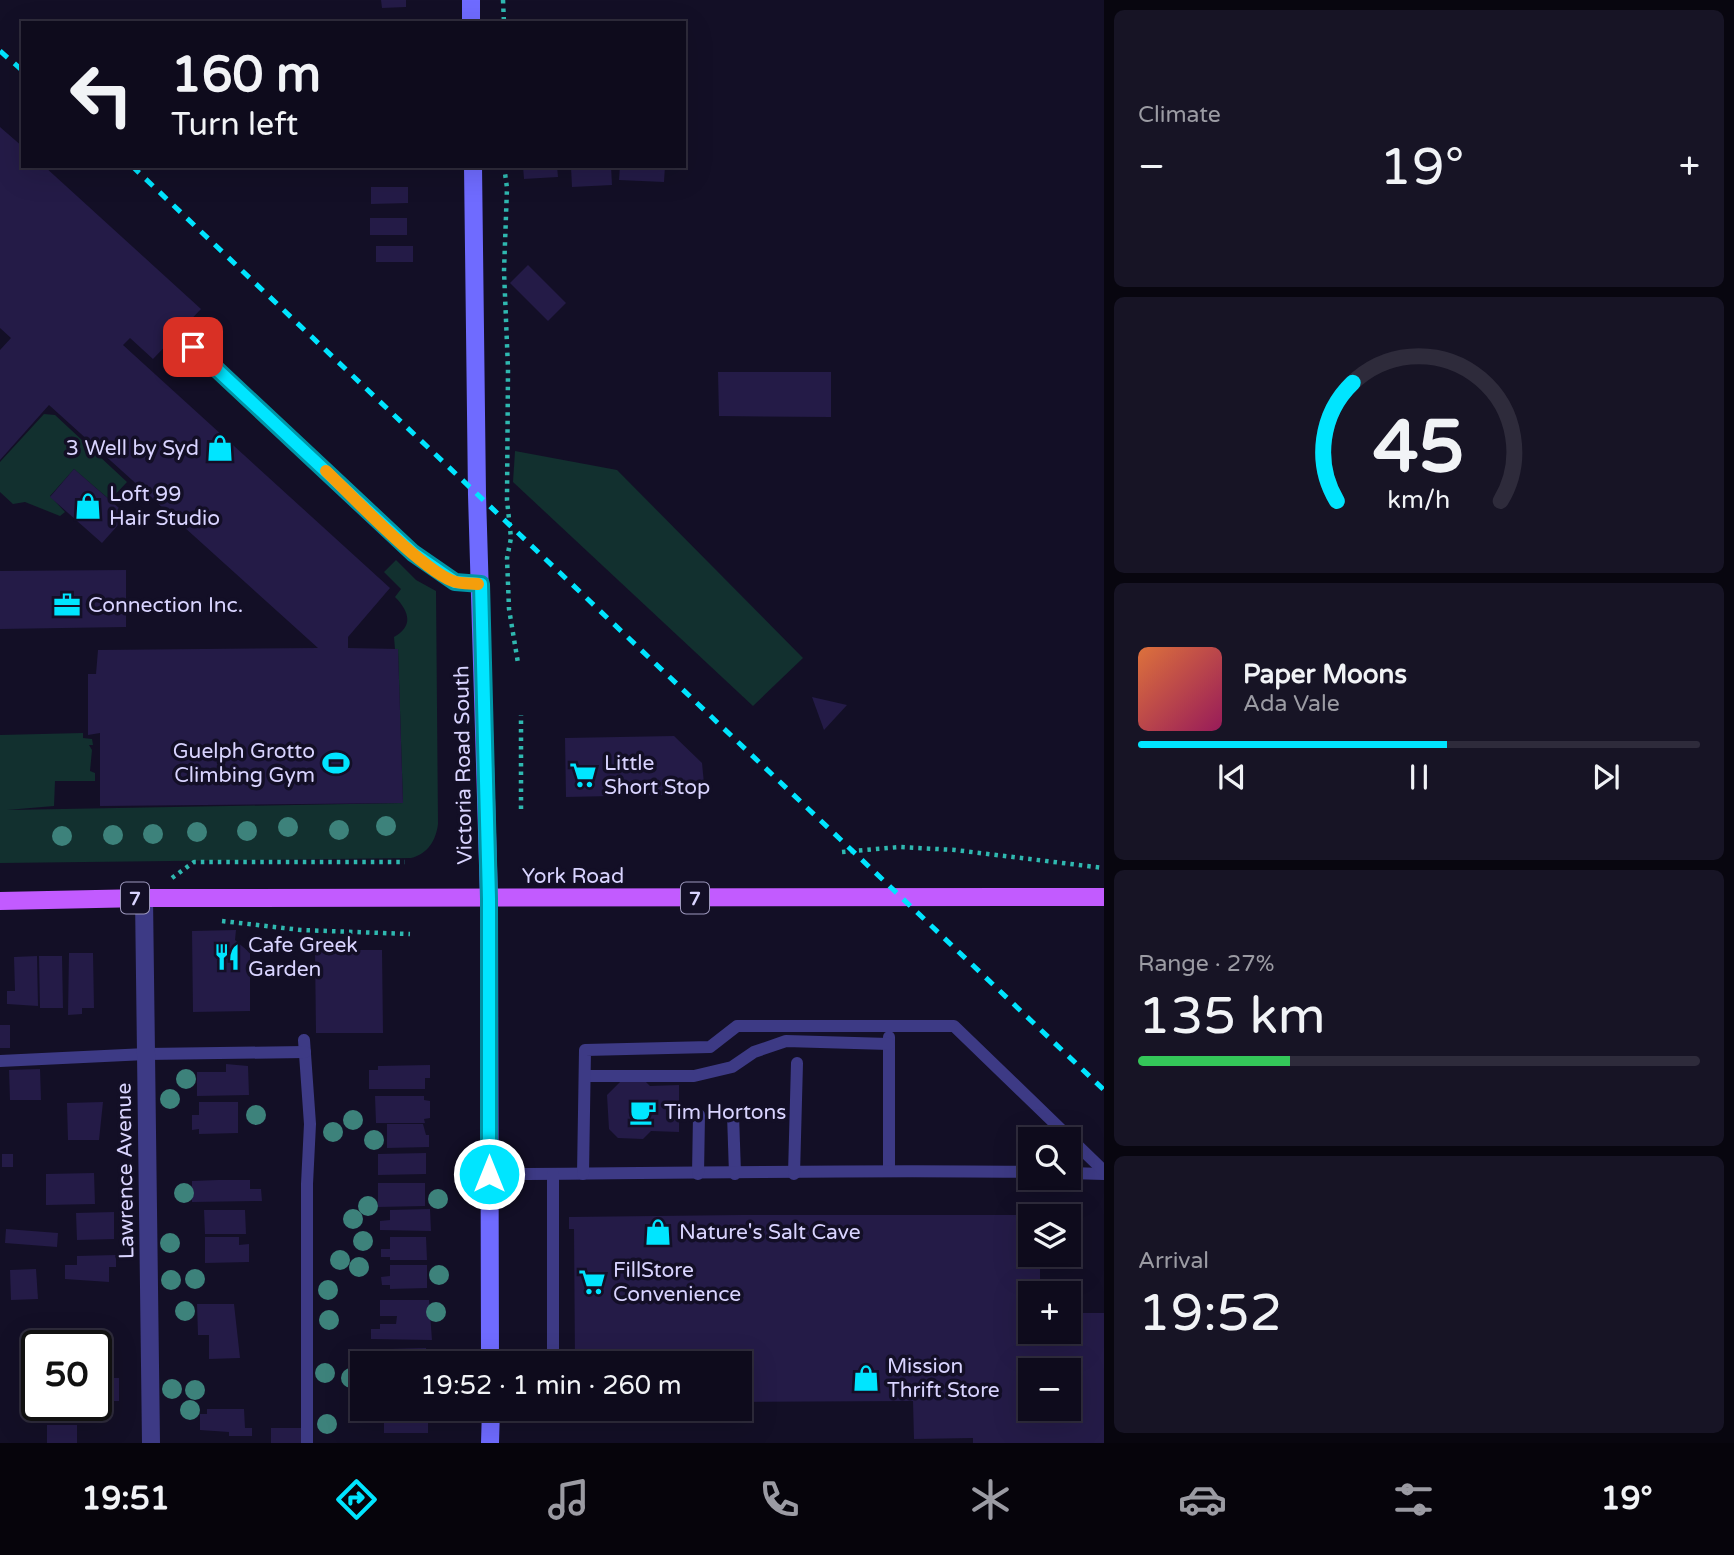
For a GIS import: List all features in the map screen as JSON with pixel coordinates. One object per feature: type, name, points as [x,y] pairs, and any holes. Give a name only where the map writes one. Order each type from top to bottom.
[{"type":"main road","points":[[471,0],[471,21]]},
{"type":"main road","name":"Victoria Road South","points":[[473,168],[489,899],[490,1351]]},
{"type":"main road","name":"York Road","points":[[0,901],[144,898],[1104,897]]},
{"type":"main road","points":[[490,1443],[491,1421]]},
{"type":"street","name":"Lawrence Avenue","points":[[144,898],[151,1443]]},
{"type":"lane","points":[[193,347],[413,553],[455,582],[481,584]]},
{"type":"lane","points":[[583,1174],[585,1050],[710,1047],[737,1026],[954,1026],[1104,1172]]},
{"type":"lane","points":[[889,1026],[889,1170]]},
{"type":"lane","points":[[585,1076],[694,1076],[732,1067],[754,1052],[786,1041],[889,1044]]},
{"type":"lane","points":[[0,1061],[305,1046],[310,1124],[307,1184],[307,1443]]},
{"type":"lane","points":[[793,1174],[797,1063]]},
{"type":"lane","points":[[733,1114],[735,1174]]},
{"type":"lane","points":[[698,1174],[699,1115]]},
{"type":"lane","points":[[489,1174],[793,1174],[889,1170],[1018,1172]]},
{"type":"lane","points":[[1081,1173],[1104,1172]]},
{"type":"lane","points":[[553,1174],[553,1351]]},
{"type":"path","points":[[503,0],[504,21]]},
{"type":"path","points":[[504,168],[507,188],[504,282],[508,369],[507,500],[511,538],[507,558],[509,610],[518,663]]},
{"type":"path","points":[[521,715],[521,809]]},
{"type":"path","points":[[842,852],[900,847],[955,850],[1104,868]]},
{"type":"path","points":[[194,862],[405,862]]},
{"type":"path","points":[[220,921],[301,930],[410,934]]},
{"type":"green space","points":[[44,414],[55,415],[127,482],[110,500],[74,469],[50,496],[65,512],[60,516],[25,502],[13,504],[0,492],[0,462]]},
{"type":"green space","points":[[515,451],[617,470],[803,658],[753,706],[513,482]]},
{"type":"green space","points":[[396,560],[416,580],[436,591],[438,824],[433,841],[426,850],[411,858],[0,863],[0,735],[83,733],[83,738],[92,739],[93,745],[89,745],[92,750],[90,771],[95,773],[95,781],[55,781],[54,806],[7,810],[403,803],[398,649],[395,649],[394,637],[405,628],[407,618],[404,608],[395,597],[401,589],[384,572]]},
{"type":"building","points":[[381,0],[406,0],[406,7],[382,8]]},
{"type":"building","points":[[0,127],[21,145],[21,168],[46,168],[201,309],[153,359],[130,338],[123,345],[390,588],[348,637],[348,648],[398,649],[403,803],[100,806],[100,733],[88,735],[88,674],[96,674],[98,650],[318,648],[49,405],[0,460],[0,350],[11,338],[0,328]]},
{"type":"building","points":[[373,168],[411,168],[411,170]]},
{"type":"building","points":[[523,168],[557,168],[558,177],[524,179]]},
{"type":"building","points":[[571,168],[611,168],[612,185],[572,187]]},
{"type":"building","points":[[620,168],[665,168],[664,182],[619,180]]},
{"type":"building","points":[[371,187],[408,187],[408,203],[371,204]]},
{"type":"building","points":[[370,218],[407,218],[407,235],[370,235]]},
{"type":"building","points":[[376,246],[413,246],[413,262],[376,262]]},
{"type":"building","points":[[528,265],[566,303],[548,321],[510,283]]},
{"type":"building","points":[[718,372],[831,372],[831,417],[719,416]]},
{"type":"building","name":"Loft 99 Hair Studio","points":[[74,469],[127,515],[102,543],[50,497]]},
{"type":"building","points":[[126,570],[126,627],[0,629],[0,571]]},
{"type":"building","points":[[812,697],[847,705],[824,730]]},
{"type":"building","points":[[674,736],[702,763],[705,794],[566,797],[565,738]]},
{"type":"building","points":[[236,930],[235,940],[250,953],[250,1011],[193,1012],[192,931]]},
{"type":"building","points":[[315,950],[382,950],[383,1033],[316,1033]]},
{"type":"building","points":[[69,953],[93,953],[94,1008],[82,1008],[82,1014],[68,1015]]},
{"type":"building","points":[[37,956],[38,1006],[7,1004],[7,991],[15,991],[14,957]]},
{"type":"building","points":[[39,956],[62,956],[63,1008],[40,1008]]},
{"type":"building","points":[[0,1025],[10,1025],[10,1048],[0,1048]]},
{"type":"building","points":[[226,1064],[248,1066],[249,1095],[197,1096],[197,1072],[226,1072]]},
{"type":"building","points":[[430,1065],[430,1078],[425,1078],[425,1089],[369,1089],[369,1070],[378,1070],[378,1066]]},
{"type":"building","points":[[40,1069],[41,1100],[10,1100],[9,1070]]},
{"type":"building","name":"Tim Hortons","points":[[621,1081],[645,1081],[650,1086],[679,1085],[679,1132],[651,1131],[643,1139],[618,1138],[609,1129],[607,1095]]},
{"type":"building","points":[[375,1096],[424,1096],[424,1100],[430,1101],[430,1118],[424,1119],[425,1123],[376,1123]]},
{"type":"building","points":[[103,1102],[99,1140],[68,1140],[67,1103]]},
{"type":"building","points":[[199,1102],[238,1102],[238,1133],[199,1134],[199,1129],[192,1130],[192,1115],[199,1115]]},
{"type":"building","points":[[387,1124],[423,1124],[426,1135],[429,1135],[429,1147],[387,1148]]},
{"type":"building","points":[[426,1153],[426,1174],[378,1175],[378,1154]]},
{"type":"building","points":[[2,1154],[13,1154],[13,1167],[2,1167]]},
{"type":"building","points":[[94,1173],[95,1204],[46,1205],[46,1174]]},
{"type":"building","points":[[250,1180],[250,1189],[261,1189],[262,1201],[192,1202],[192,1181]]},
{"type":"building","points":[[378,1183],[425,1183],[425,1206],[378,1207]]},
{"type":"building","points":[[430,1209],[431,1231],[380,1230],[380,1221],[390,1220],[390,1210]]},
{"type":"building","points":[[204,1210],[245,1210],[246,1234],[205,1234]]},
{"type":"building","points":[[114,1212],[114,1239],[77,1240],[76,1213]]},
{"type":"building","points":[[1018,1215],[1018,1267],[1040,1267],[1040,1281],[1018,1281],[1018,1344],[1081,1344],[1081,1313],[1104,1313],[1104,1443],[973,1443],[973,1438],[914,1439],[913,1401],[752,1402],[752,1351],[575,1351],[574,1229],[569,1229],[569,1217]]},
{"type":"building","points":[[6,1229],[58,1233],[57,1247],[5,1243]]},
{"type":"building","points":[[205,1237],[239,1237],[239,1245],[249,1244],[249,1262],[205,1263]]},
{"type":"building","points":[[390,1237],[426,1237],[427,1260],[390,1260],[390,1257],[381,1257],[381,1249],[390,1249]]},
{"type":"building","points":[[116,1255],[116,1267],[109,1267],[109,1282],[65,1279],[65,1265],[77,1265],[77,1256]]},
{"type":"building","points":[[390,1265],[427,1265],[427,1288],[390,1289],[390,1285],[382,1285],[381,1277],[390,1276]]},
{"type":"building","points":[[36,1269],[38,1299],[11,1300],[10,1270]]},
{"type":"building","points":[[380,1300],[429,1300],[432,1340],[371,1339],[371,1329],[380,1329],[380,1324],[396,1324],[397,1316],[380,1316]]},
{"type":"building","points":[[197,1304],[234,1304],[240,1358],[209,1359],[209,1335],[198,1335]]},
{"type":"building","points":[[426,1348],[426,1351],[390,1351]]},
{"type":"building","points":[[112,1378],[119,1378],[119,1401],[112,1401]]},
{"type":"building","points":[[207,1409],[244,1409],[245,1428],[252,1428],[252,1436],[229,1436],[229,1432],[200,1430],[200,1414],[207,1414]]},
{"type":"building","points":[[384,1421],[428,1421],[428,1433],[384,1433]]},
{"type":"building","points":[[47,1425],[77,1425],[77,1443],[47,1443]]},
{"type":"building","points":[[271,1428],[303,1428],[303,1443],[271,1443]]},
{"type":"railway","points":[[0,51],[21,69]]},
{"type":"railway","points":[[134,168],[1104,1090]]},
{"type":"slow traffic","points":[[326,471],[413,553],[455,582],[478,584]]},
{"type":"place","name":"3 Well by Syd","points":[[220,448]]},
{"type":"place","name":"Loft 99 Hair Studio","points":[[88,506]]},
{"type":"place","name":"Connection Inc.","points":[[67,605]]},
{"type":"place","name":"Guelph Grotto Climbing Gym","points":[[336,763]]},
{"type":"place","name":"Little Short Stop","points":[[583,775]]},
{"type":"place","name":"Cafe Greek Garden","points":[[227,957]]},
{"type":"place","name":"Tim Hortons","points":[[643,1112]]},
{"type":"place","name":"Nature's Salt Cave","points":[[658,1232]]},
{"type":"place","name":"FillStore Convenience","points":[[592,1282]]},
{"type":"place","name":"Mission Thrift Store","points":[[866,1378]]},
{"type":"route","points":[[193,347],[413,553],[455,582],[481,584],[489,899],[489,1174]]}]
